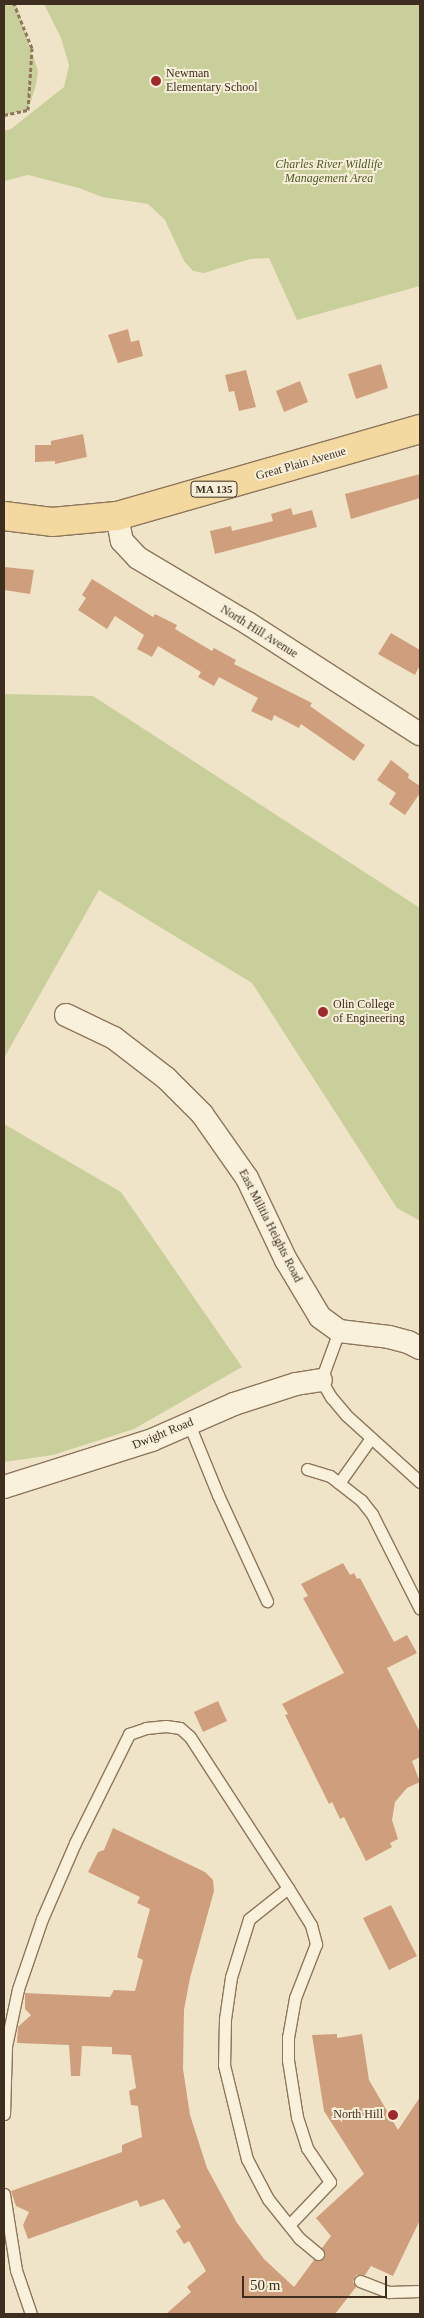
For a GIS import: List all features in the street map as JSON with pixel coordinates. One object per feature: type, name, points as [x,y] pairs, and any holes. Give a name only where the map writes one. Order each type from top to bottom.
[{"type":"main road","name":"Great Plain Avenue","points":[[4,516],[52,522],[117,516],[420,429]]},
{"type":"street","name":"North Hill Avenue","points":[[117,516],[122,541],[138,558],[249,624],[420,733]]},
{"type":"street","name":"East Militia Heights Road","points":[[66,1015],[114,1038],[166,1078],[202,1114],[247,1178],[286,1260],[308,1300],[320,1317],[340,1332]]},
{"type":"street","points":[[340,1332],[389,1337],[408,1342],[420,1348]]},
{"type":"street","name":"Dwight Road","points":[[4,1487],[152,1440],[234,1404],[296,1384],[321,1380]]},
{"type":"lane","points":[[340,1332],[321,1380],[331,1397],[346,1415],[420,1482]]},
{"type":"lane","points":[[189,1424],[218,1495],[267,1600]]},
{"type":"lane","points":[[339,1483],[371,1438]]},
{"type":"lane","points":[[307,1469],[330,1476],[361,1500],[372,1514],[420,1609]]},
{"type":"lane","points":[[4,2114],[6,2046],[18,1990],[42,1919],[75,1843],[129,1734],[146,1728],[166,1726],[180,1728],[190,1737],[288,1888],[311,1925],[316,1944],[296,1998],[288,2037],[288,2060],[296,2117],[307,2148],[330,2182],[289,2225]]},
{"type":"lane","points":[[288,1888],[249,1919],[231,1977],[225,2019],[224,2065],[247,2159],[268,2199],[299,2238],[318,2254]]},
{"type":"lane","points":[[4,2194],[16,2270],[31,2314]]},
{"type":"lane","points":[[360,2281],[389,2292],[420,2291]]},
{"type":"path","points":[[4,115],[28,110],[32,48],[14,4]]},
{"type":"green space","points":[[4,4],[16,4],[38,71],[36,85],[28,110],[4,115]]},
{"type":"green space","name":"Charles River Wildlife Management Area","points":[[44,4],[420,4],[420,286],[297,320],[269,258],[250,259],[204,273],[193,271],[184,261],[165,220],[148,204],[102,197],[79,188],[28,175],[4,181],[4,131],[11,129],[64,87],[69,65],[61,38]]},
{"type":"green space","points":[[4,694],[93,696],[420,908],[420,1221],[397,1208],[252,983],[99,890],[4,1058]]},
{"type":"green space","points":[[4,1124],[121,1192],[242,1367],[134,1429],[53,1455],[4,1462]]},
{"type":"building","points":[[128,329],[131,342],[139,340],[143,356],[118,363],[108,335]]},
{"type":"building","points":[[381,364],[388,388],[356,399],[348,374]]},
{"type":"building","points":[[246,370],[256,407],[239,411],[234,391],[229,392],[225,375]]},
{"type":"building","points":[[300,381],[308,402],[284,412],[276,391]]},
{"type":"building","points":[[83,434],[87,457],[55,464],[55,461],[35,462],[35,445],[51,445],[51,441]]},
{"type":"building","points":[[420,474],[420,498],[351,519],[345,494]]},
{"type":"building","points":[[291,508],[293,515],[312,510],[317,527],[215,554],[210,531],[231,526],[232,531],[273,521],[271,514]]},
{"type":"building","points":[[4,567],[34,570],[30,594],[4,590]]},
{"type":"building","points":[[92,579],[153,617],[155,614],[177,625],[175,629],[212,651],[214,648],[236,660],[234,664],[312,703],[310,706],[365,745],[354,761],[301,724],[299,728],[274,715],[272,721],[251,711],[258,698],[219,677],[214,686],[198,677],[201,672],[158,646],[152,657],[137,649],[144,635],[115,616],[107,629],[78,610],[86,598],[82,595]]},
{"type":"building","points":[[391,633],[420,650],[420,665],[415,675],[378,654]]},
{"type":"building","points":[[391,760],[409,774],[408,778],[420,786],[420,793],[405,815],[389,804],[396,793],[377,780]]},
{"type":"building","points":[[343,1563],[350,1575],[354,1573],[357,1579],[360,1578],[394,1642],[407,1635],[417,1653],[387,1668],[420,1732],[420,1757],[412,1761],[420,1782],[407,1788],[395,1802],[392,1820],[398,1839],[390,1843],[392,1847],[366,1861],[344,1817],[340,1819],[332,1802],[329,1804],[285,1715],[288,1714],[282,1704],[344,1673],[303,1598],[308,1596],[301,1584]]},
{"type":"building","points":[[218,1701],[227,1721],[203,1732],[194,1712]]},
{"type":"building","points":[[113,1828],[205,1872],[213,1880],[214,1891],[190,1978],[184,2010],[183,2069],[190,2115],[207,2168],[237,2223],[264,2259],[294,2287],[314,2260],[320,2261],[325,2256],[322,2248],[331,2236],[316,2218],[364,2174],[324,2111],[312,2035],[337,2034],[337,2038],[362,2034],[369,2080],[398,2130],[420,2097],[420,2220],[393,2276],[371,2266],[365,2275],[356,2275],[353,2282],[356,2287],[335,2314],[166,2314],[191,2292],[187,2287],[206,2271],[189,2241],[184,2244],[176,2231],[181,2227],[164,2199],[140,2207],[137,2200],[28,2239],[23,2225],[29,2212],[16,2206],[11,2191],[122,2152],[122,2145],[142,2137],[138,2106],[131,2105],[129,2091],[136,2088],[131,2055],[112,2054],[112,2047],[82,2046],[80,2076],[71,2076],[69,2045],[17,2043],[18,2027],[31,2015],[25,2009],[25,1993],[110,1997],[114,1990],[135,1991],[143,1960],[137,1957],[150,1909],[137,1903],[140,1897],[88,1872],[98,1852],[104,1850]]},
{"type":"building","points":[[391,1905],[417,1956],[389,1970],[363,1918]]},
{"type":"place","name":"Newman Elementary School","points":[[156,81]]},
{"type":"place","name":"Olin College of Engineering","points":[[323,1012]]},
{"type":"place","name":"North Hill","points":[[393,2115]]}]
